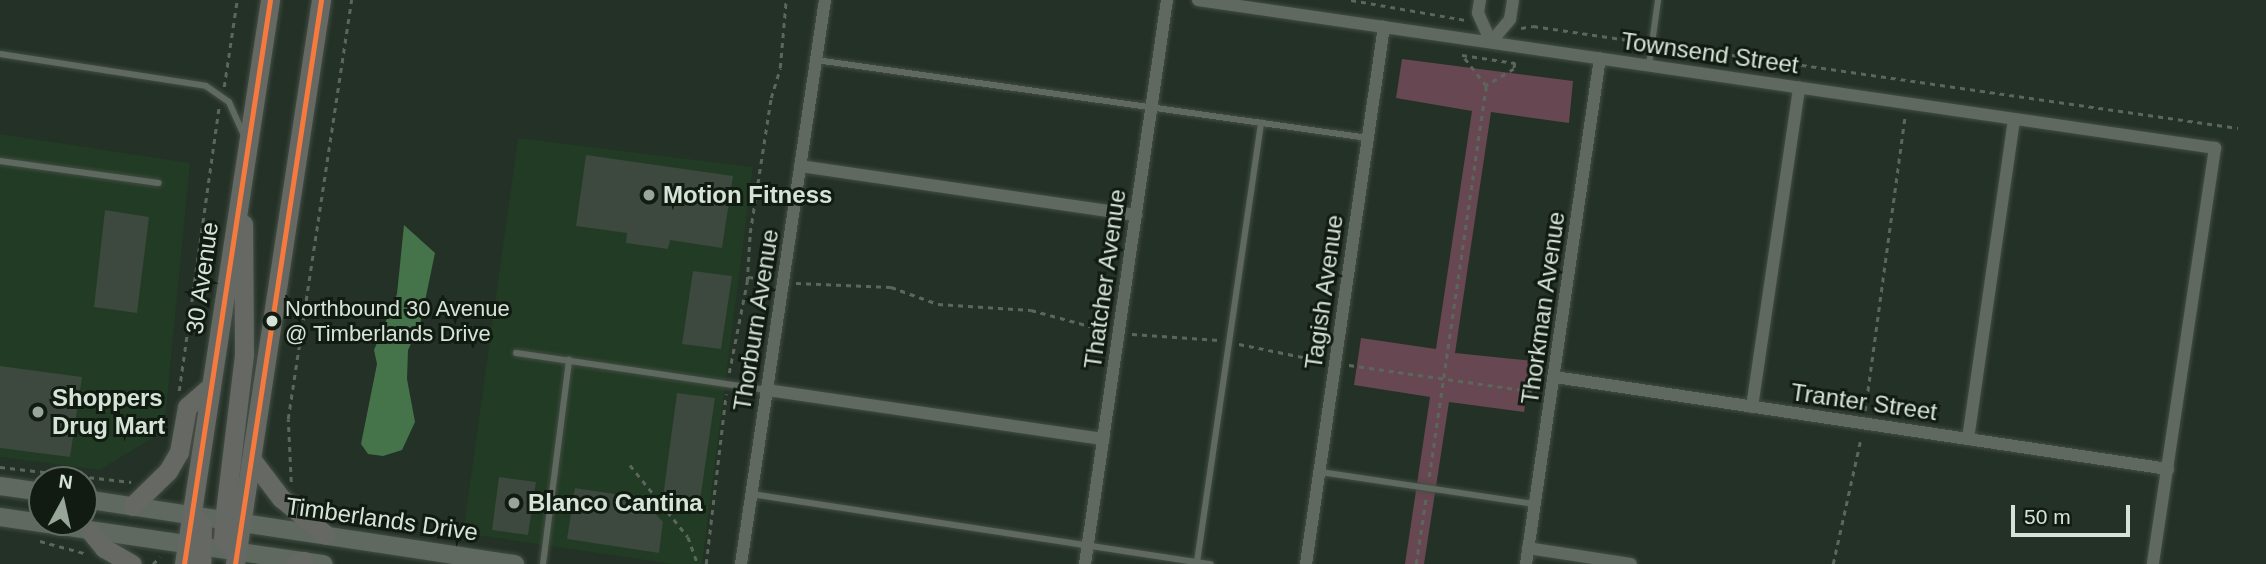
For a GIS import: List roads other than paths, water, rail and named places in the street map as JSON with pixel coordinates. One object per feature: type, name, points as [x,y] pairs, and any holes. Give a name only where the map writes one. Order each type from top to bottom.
[{"type":"main road","name":"30 Avenue","points":[[194,555],[191,515],[246,141],[270,0]]},
{"type":"main road","points":[[232,522],[252,460],[321,0]]},
{"type":"main road","points":[[236,557],[232,522],[244,354],[241,178]]},
{"type":"main road","points":[[132,506],[168,471],[179,452],[187,407],[211,386]]},
{"type":"main road","points":[[252,460],[281,498],[326,535]]},
{"type":"main road","points":[[95,536],[104,548],[132,564]]},
{"type":"street","name":"Thorburn Avenue","points":[[741,564],[825,0]]},
{"type":"street","name":"Thatcher Avenue","points":[[1085,564],[1167,0]]},
{"type":"street","name":"Townsend Street","points":[[1198,0],[2215,148],[2168,469]]},
{"type":"street","points":[[1480,0],[1478,13],[1491,42],[1510,19],[1513,0]]},
{"type":"street","name":"Tagish Avenue","points":[[1306,564],[1384,27]]},
{"type":"street","name":"Thorkman Avenue","points":[[1526,564],[1600,58]]},
{"type":"street","points":[[1752,407],[1798,88]]},
{"type":"street","points":[[1968,439],[2014,119]]},
{"type":"street","points":[[800,166],[1136,215]]},
{"type":"street","name":"Tranter Street","points":[[1555,377],[2168,469]]},
{"type":"street","points":[[767,390],[1103,439]]},
{"type":"street","points":[[2153,564],[2168,469]]},
{"type":"street","points":[[0,486],[28,490]]},
{"type":"street","name":"Timberlands Drive","points":[[98,501],[515,564]]},
{"type":"street","points":[[0,517],[28,521]]},
{"type":"street","points":[[98,533],[194,555],[324,564]]},
{"type":"street","points":[[1528,548],[1631,564]]},
{"type":"lane","points":[[1649,65],[1658,0]]},
{"type":"lane","points":[[0,54],[186,82],[222,93],[246,141]]},
{"type":"lane","points":[[816,60],[1368,138]]},
{"type":"lane","points":[[1197,562],[1261,123]]},
{"type":"lane","points":[[0,161],[158,184]]},
{"type":"lane","points":[[516,353],[767,390]]},
{"type":"lane","points":[[543,564],[569,360]]},
{"type":"lane","points":[[1320,472],[1534,504]]},
{"type":"lane","points":[[751,494],[1210,564]]},
{"type":"place","name":"Motion Fitness","points":[[649,195]]},
{"type":"place","name":"Northbound 30 Avenue @ Timberlands Drive","points":[[272,321]]},
{"type":"place","name":"Shoppers Drug Mart","points":[[38,412]]},
{"type":"place","name":"Blanco Cantina","points":[[514,503]]}]
